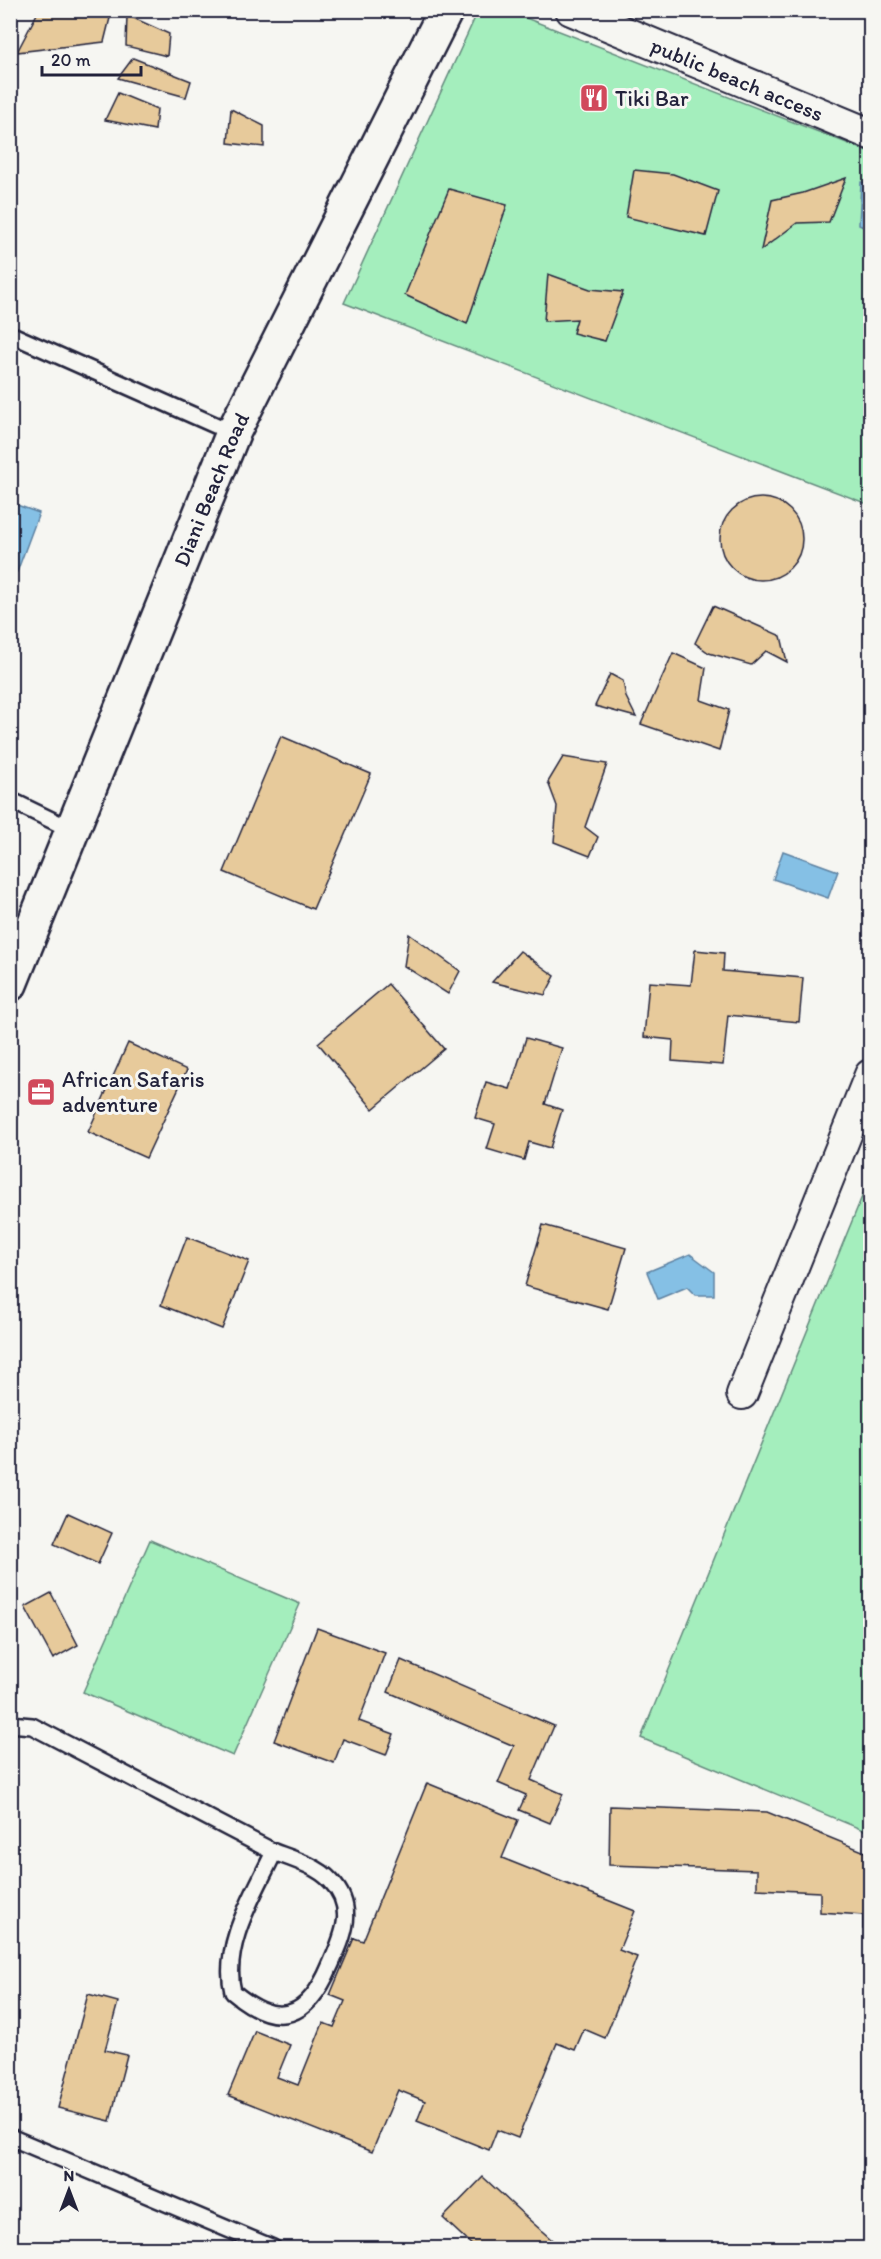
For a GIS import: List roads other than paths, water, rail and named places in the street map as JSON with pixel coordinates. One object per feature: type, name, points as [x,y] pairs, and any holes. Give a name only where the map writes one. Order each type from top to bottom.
[{"type":"main road","name":"Diani Beach Road","points":[[10,984],[74,831],[233,433],[446,10]]},
{"type":"street","name":"public beach access","points":[[571,10],[870,134]]},
{"type":"street","points":[[742,1394],[870,1075]]},
{"type":"lane","points":[[10,334],[233,433]]},
{"type":"lane","points":[[10,800],[74,831]]},
{"type":"lane","points":[[10,1725],[32,1726],[274,1852],[313,1868],[332,1881],[344,1901],[347,1918],[345,1930],[320,1990],[303,2009],[280,2014],[252,2008],[233,1992],[229,1967],[249,1905],[274,1852]]},
{"type":"lane","points":[[10,2137],[273,2248]]},
{"type":"water","points":[[861,182],[870,183],[870,230],[859,225]]},
{"type":"water","points":[[17,505],[39,513],[17,572],[11,576],[11,507]]},
{"type":"water","points":[[783,851],[838,871],[828,898],[773,879]]},
{"type":"water","points":[[690,1254],[714,1272],[714,1295],[695,1295],[687,1287],[658,1299],[647,1272]]},
{"type":"place","name":"Tiki Bar","points":[[594,98]]},
{"type":"place","name":"African Safaris adventure","points":[[41,1092]]}]
